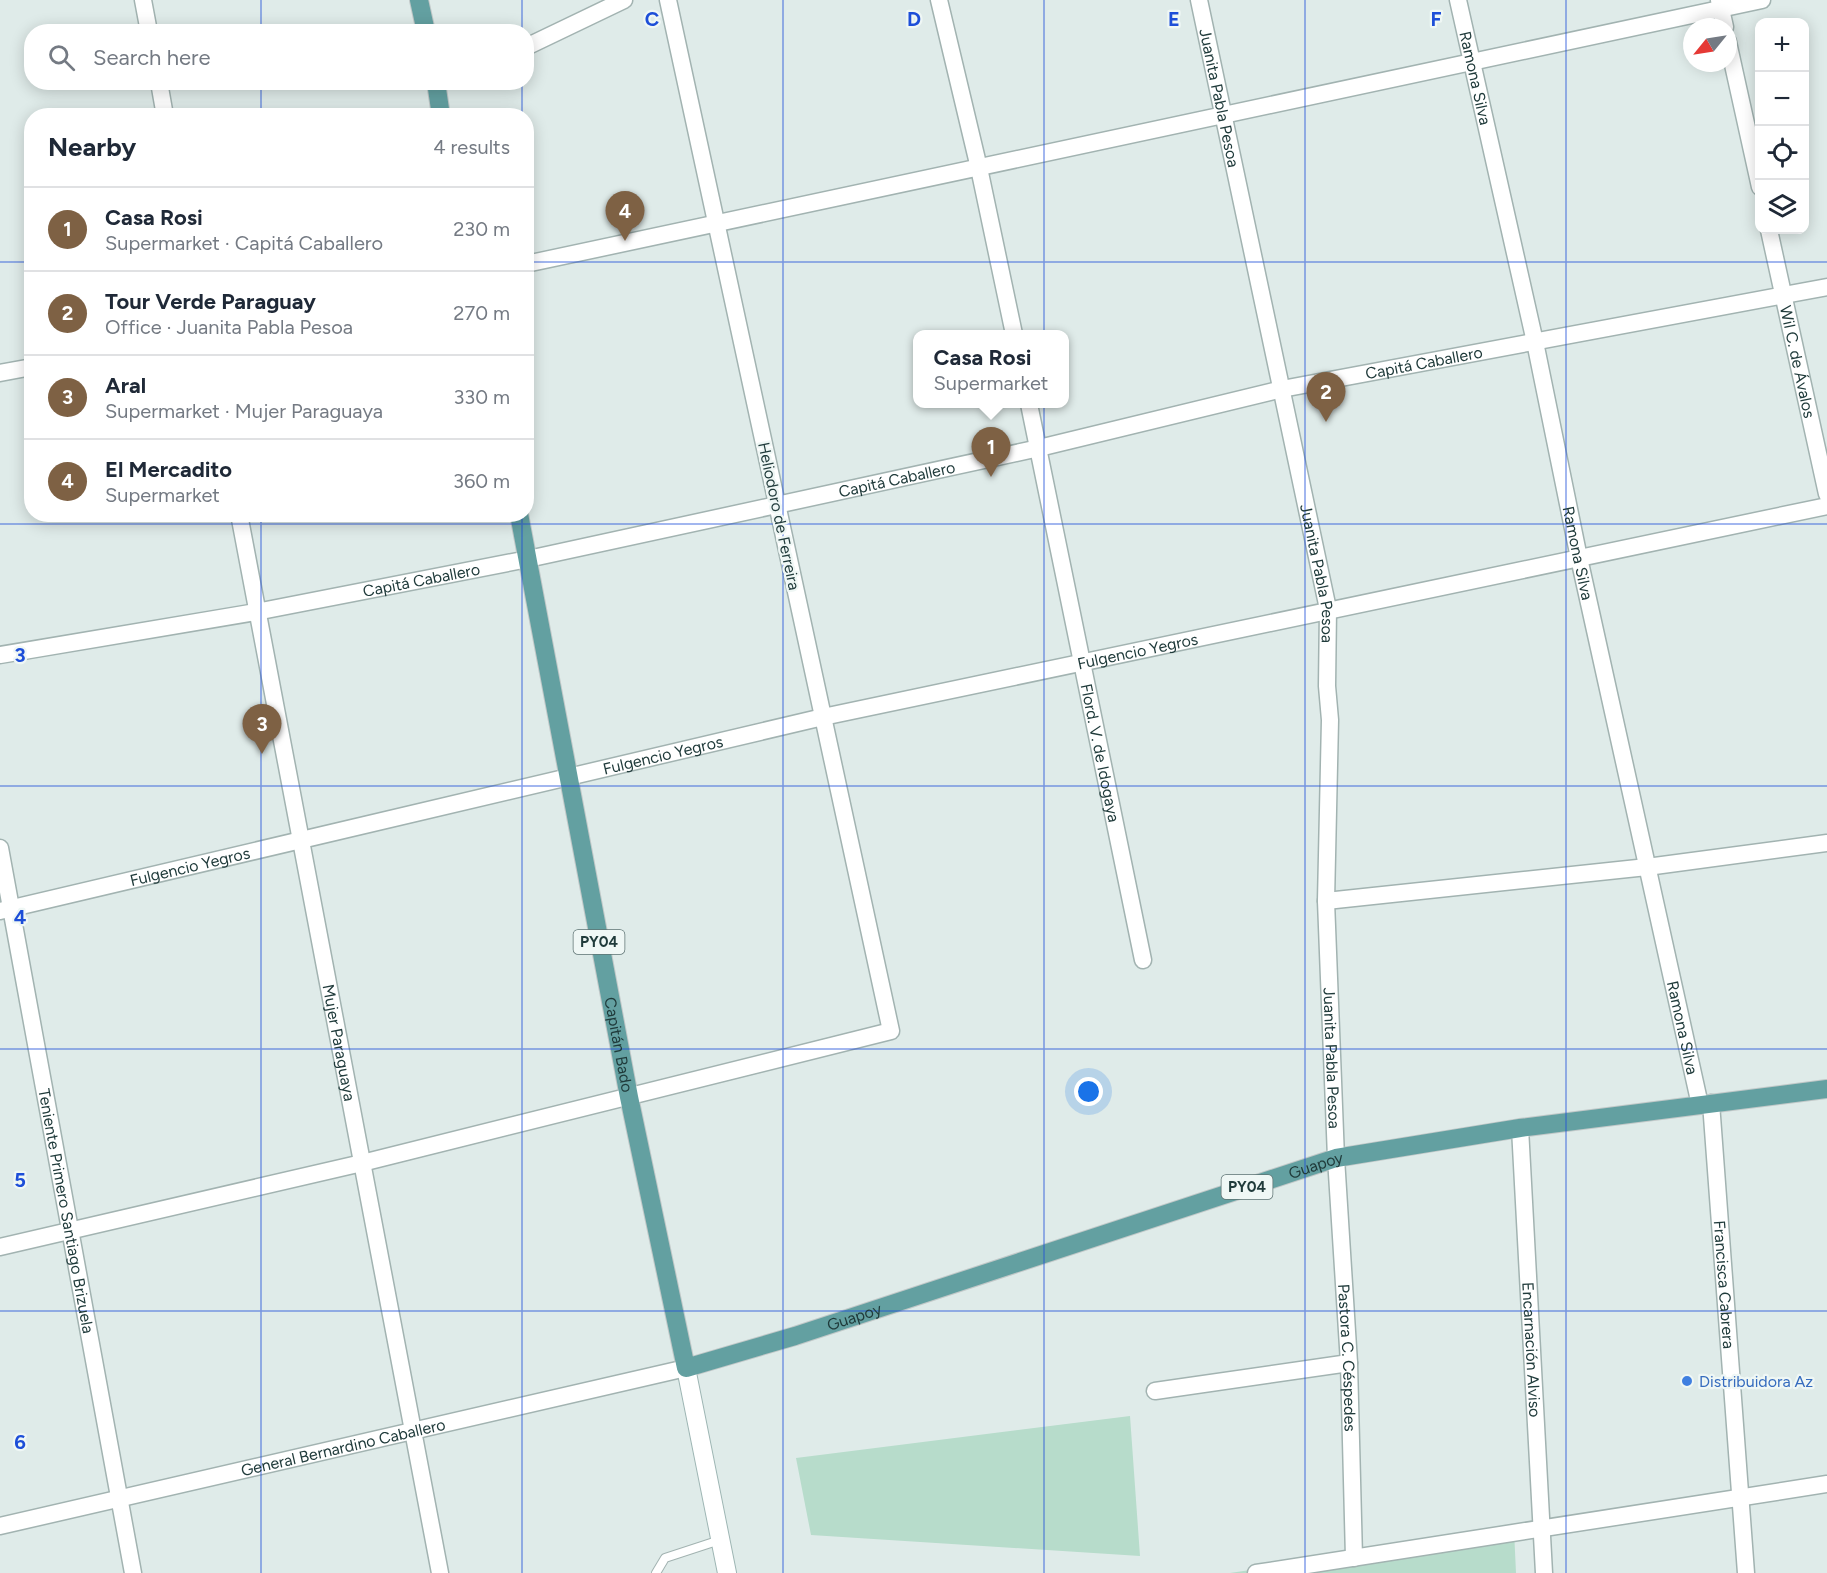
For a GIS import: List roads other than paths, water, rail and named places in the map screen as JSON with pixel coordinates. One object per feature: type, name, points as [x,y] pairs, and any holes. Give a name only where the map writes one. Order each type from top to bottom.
[{"type":"main road","points":[[419,0],[424,24]]},
{"type":"main road","points":[[437,90],[440,108]]},
{"type":"main road","name":"Capitán Bado","points":[[521,522],[629,1097],[727,1573]]},
{"type":"main road","name":"Guapoy","points":[[686,1368],[806,1333],[1335,1158],[1520,1128],[1827,1089]]},
{"type":"street","points":[[143,0],[148,24]]},
{"type":"street","points":[[534,43],[624,0]]},
{"type":"street","name":"Heliodoro de Ferreira","points":[[629,1097],[891,1031],[668,0]]},
{"type":"street","points":[[939,0],[979,168],[1013,330]]},
{"type":"street","name":"Juanita Pabla Pesoa","points":[[1199,0],[1328,609],[1327,686],[1330,720],[1326,901],[1335,1158]]},
{"type":"street","name":"Ramona Silva","points":[[1458,0],[1535,342],[1579,558],[1647,867],[1705,1104]]},
{"type":"street","points":[[534,262],[1472,62],[1720,4],[1762,0]]},
{"type":"street","points":[[1735,72],[1758,180]]},
{"type":"street","points":[[160,90],[164,108]]},
{"type":"street","name":"Wil C. de Ávalos","points":[[1770,234],[1827,494]]},
{"type":"street","name":"Capitá Caballero","points":[[0,655],[256,612],[528,559],[1039,448],[1282,389],[1827,287]]},
{"type":"street","points":[[0,373],[24,368]]},
{"type":"street","name":"Flord. V. de Idogaya","points":[[1030,408],[1084,662],[1143,960]]},
{"type":"street","name":"Fulgencio Yegros","points":[[6,909],[567,775],[823,717],[1328,609],[1827,506]]},
{"type":"street","name":"Mujer Paraguaya","points":[[240,522],[440,1573]]},
{"type":"street","points":[[1326,901],[1647,867],[1827,843]]},
{"type":"street","name":"Teniente Primero Santiago Brizuela","points":[[0,848],[6,909],[133,1573]]},
{"type":"street","points":[[0,1247],[362,1163],[629,1097]]},
{"type":"street","name":"Francisca Cabrera","points":[[1705,1104],[1742,1497],[1746,1573]]},
{"type":"street","name":"Encarnación Alviso","points":[[1520,1128],[1544,1573]]},
{"type":"street","name":"Pastora C. Céspedes","points":[[1335,1158],[1349,1363],[1354,1558]]},
{"type":"street","points":[[1155,1391],[1349,1363]]},
{"type":"street","name":"General Bernardino Caballero","points":[[0,1526],[686,1368]]},
{"type":"street","points":[[1256,1573],[1827,1484]]},
{"type":"lane","points":[[656,1573],[665,1558],[720,1540]]},
{"type":"place","name":"El Mercadito","points":[[625,241]]},
{"type":"place","name":"Tour Verde Paraguay","points":[[1326,422]]},
{"type":"place","name":"Casa Rosi","points":[[991,477]]},
{"type":"place","name":"Aral","points":[[262,754]]},
{"type":"place","name":"Distribuidora Az","points":[[1687,1381]]}]
